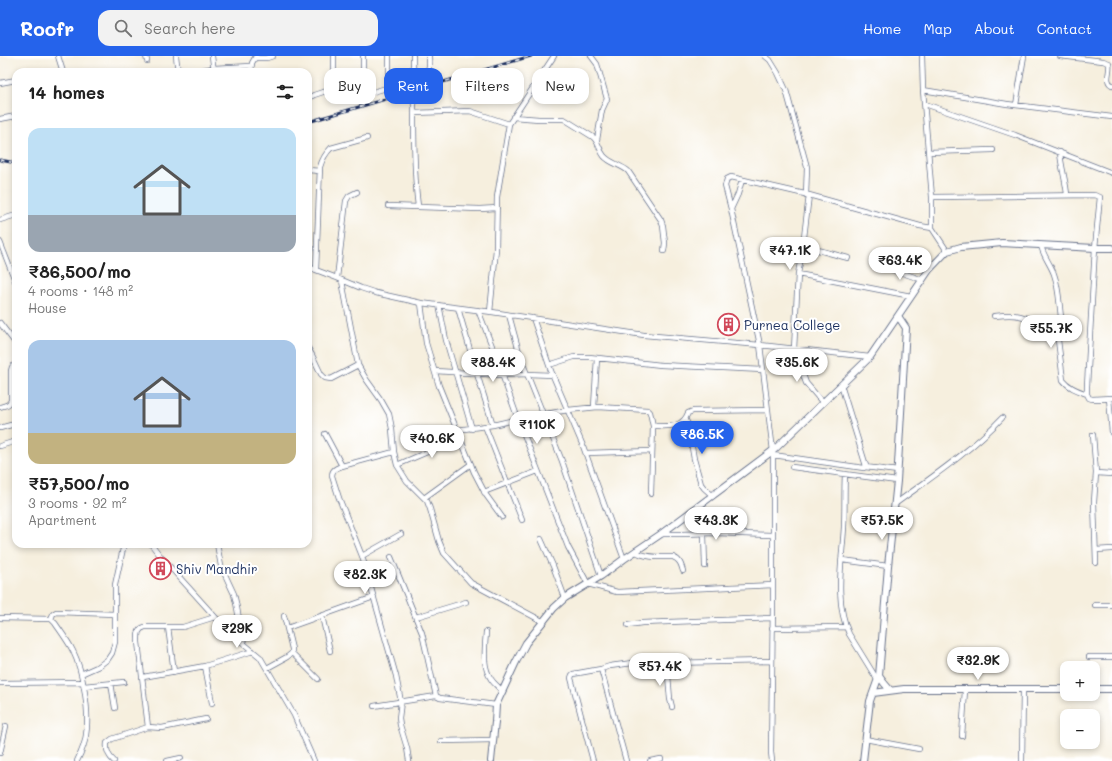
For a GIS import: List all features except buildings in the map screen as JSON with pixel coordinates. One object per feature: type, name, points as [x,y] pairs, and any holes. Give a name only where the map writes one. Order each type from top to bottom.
[{"type":"street","points":[[58,56],[62,68]]},
{"type":"street","points":[[176,56],[178,68]]},
{"type":"street","points":[[212,56],[214,68]]},
{"type":"street","points":[[232,68],[251,66],[255,57],[267,58],[273,56]]},
{"type":"street","points":[[334,56],[334,68]]},
{"type":"street","points":[[363,56],[363,68]]},
{"type":"street","points":[[389,56],[389,68]]},
{"type":"street","points":[[413,56],[413,68]]},
{"type":"street","points":[[428,68],[429,56]]},
{"type":"street","points":[[490,312],[496,249],[498,197],[509,124],[554,56]]},
{"type":"street","points":[[590,56],[597,64],[607,99],[602,110],[597,140]]},
{"type":"street","points":[[765,56],[770,60],[786,90],[807,167],[807,195],[803,246],[798,274],[794,349],[806,383],[823,403]]},
{"type":"street","points":[[1016,105],[1024,56]]},
{"type":"street","points":[[1060,56],[1109,63],[1108,81],[1112,85]]},
{"type":"street","points":[[923,57],[921,67],[932,197],[932,228],[947,251]]},
{"type":"street","points":[[0,83],[12,81]]},
{"type":"street","points":[[312,96],[323,92],[354,88],[364,92],[373,92],[384,88]]},
{"type":"street","points":[[923,90],[1016,105],[1112,117]]},
{"type":"street","points":[[414,104],[413,141],[415,185],[418,206]]},
{"type":"street","points":[[925,104],[1015,135],[1112,174]]},
{"type":"street","points":[[414,113],[470,110],[509,124]]},
{"type":"street","points":[[0,119],[12,117]]},
{"type":"street","points":[[513,117],[564,119],[587,132],[597,140],[604,156],[628,171],[661,220],[665,232],[664,251]]},
{"type":"street","points":[[316,270],[320,171],[322,161],[328,151],[332,148],[367,138]]},
{"type":"street","points":[[928,152],[993,150]]},
{"type":"street","points":[[1060,152],[1061,166],[1067,195]]},
{"type":"street","points":[[312,170],[320,171]]},
{"type":"street","points":[[772,761],[773,453],[760,345],[725,186],[727,179],[731,177],[807,195],[932,228]]},
{"type":"street","points":[[731,209],[738,194],[742,180]]},
{"type":"street","points":[[337,278],[346,201],[349,196],[357,192]]},
{"type":"street","points":[[932,197],[1067,195],[1094,195],[1100,197],[1087,394]]},
{"type":"street","points":[[388,206],[480,209],[497,208]]},
{"type":"street","points":[[0,220],[12,216]]},
{"type":"street","points":[[0,242],[12,273]]},
{"type":"street","points":[[491,761],[496,705],[526,643],[554,608],[565,598],[601,576],[773,453],[870,357],[929,270],[947,251],[961,247],[1002,243],[1112,248]]},
{"type":"street","points":[[1042,245],[1044,257],[1054,273],[1062,317],[1063,319],[1070,320]]},
{"type":"street","points":[[803,246],[848,258]]},
{"type":"street","points":[[882,266],[923,280]]},
{"type":"street","points":[[312,268],[376,293],[421,303],[534,318],[644,335],[760,345],[870,357]]},
{"type":"street","points":[[798,274],[911,296]]},
{"type":"street","points":[[342,281],[358,365],[366,379],[382,400],[389,414],[397,465],[407,481],[427,501],[444,553],[471,583],[544,622]]},
{"type":"street","points":[[421,303],[426,343],[439,386],[470,464],[484,492],[502,517]]},
{"type":"street","points":[[439,305],[446,340],[472,429]]},
{"type":"street","points":[[458,308],[493,425]]},
{"type":"street","points":[[478,310],[518,419],[568,547],[588,584],[617,592],[773,585]]},
{"type":"street","points":[[509,315],[521,359],[562,461],[601,576]]},
{"type":"street","points":[[863,761],[870,701],[879,679],[888,566],[898,471],[906,328],[898,316]]},
{"type":"street","points":[[994,316],[1021,316],[1054,327],[1057,332],[1063,380],[1066,384],[1076,390],[1087,394],[1089,398],[1110,398],[1112,433]]},
{"type":"street","points":[[534,318],[549,365],[586,453],[624,559]]},
{"type":"street","points":[[0,323],[12,339]]},
{"type":"street","points":[[312,355],[321,374],[325,378],[331,379],[358,365]]},
{"type":"street","points":[[549,365],[574,357],[597,358],[661,366],[763,370]]},
{"type":"street","points":[[594,407],[597,358]]},
{"type":"street","points":[[0,407],[7,405],[11,400],[12,367]]},
{"type":"street","points":[[435,371],[502,375],[553,375]]},
{"type":"street","points":[[841,385],[866,465],[865,467]]},
{"type":"street","points":[[457,430],[472,429],[518,419],[594,407],[648,410],[651,414],[653,426],[651,494]]},
{"type":"street","points":[[713,496],[701,484],[686,420],[688,413],[693,411],[768,410]]},
{"type":"street","points":[[895,504],[929,480],[987,433],[1002,418]]},
{"type":"street","points":[[653,426],[671,426],[686,420]]},
{"type":"street","points":[[0,428],[12,424]]},
{"type":"street","points":[[485,426],[522,520]]},
{"type":"street","points":[[325,434],[342,466]]},
{"type":"street","points":[[1093,435],[1096,473],[1094,502],[1096,563]]},
{"type":"street","points":[[397,465],[460,438]]},
{"type":"street","points":[[0,446],[12,442]]},
{"type":"street","points":[[586,453],[652,451]]},
{"type":"street","points":[[394,452],[334,469],[332,476],[362,556],[396,676],[401,702],[399,718],[400,725],[407,748],[409,761]]},
{"type":"street","points":[[773,453],[864,468],[898,471]]},
{"type":"street","points":[[424,498],[470,464]]},
{"type":"street","points":[[792,467],[897,481]]},
{"type":"street","points":[[484,492],[538,471]]},
{"type":"street","points":[[1096,473],[1112,474]]},
{"type":"street","points":[[845,474],[840,593],[846,627],[854,643],[879,679],[890,690]]},
{"type":"street","points":[[661,534],[715,533],[772,536]]},
{"type":"street","points":[[362,556],[401,534]]},
{"type":"street","points":[[704,534],[705,566]]},
{"type":"street","points":[[541,539],[565,598]]},
{"type":"street","points":[[81,674],[99,666],[108,659],[112,653],[115,642],[115,585],[123,548]]},
{"type":"street","points":[[154,548],[226,629],[260,657],[294,715],[314,761]]},
{"type":"street","points":[[218,548],[221,566],[234,594],[245,644]]},
{"type":"street","points":[[1096,550],[1112,549]]},
{"type":"street","points":[[635,551],[638,554],[645,556],[673,557],[681,563],[683,571]]},
{"type":"street","points":[[391,557],[422,633],[436,696]]},
{"type":"street","points":[[157,574],[156,565],[162,558]]},
{"type":"street","points":[[842,560],[888,566]]},
{"type":"street","points":[[287,628],[374,597]]},
{"type":"street","points":[[416,617],[466,602]]},
{"type":"street","points":[[1095,605],[1112,605]]},
{"type":"street","points":[[51,619],[53,614],[56,612],[115,614]]},
{"type":"street","points":[[284,616],[292,653],[318,679]]},
{"type":"street","points":[[322,616],[330,651]]},
{"type":"street","points":[[148,727],[138,642],[139,630],[145,627],[183,627],[215,617]]},
{"type":"street","points":[[0,618],[51,619],[73,651],[81,674],[87,713],[87,734],[77,761]]},
{"type":"street","points":[[628,625],[642,623],[772,618]]},
{"type":"street","points":[[168,627],[174,672]]},
{"type":"street","points":[[772,628],[846,627]]},
{"type":"street","points":[[486,632],[485,660],[487,669],[491,679],[502,691]]},
{"type":"street","points":[[143,677],[205,666],[253,651]]},
{"type":"street","points":[[267,668],[292,653]]},
{"type":"street","points":[[1089,657],[1112,656]]},
{"type":"street","points":[[593,761],[571,678],[573,674],[610,666],[640,662],[667,663],[772,661]]},
{"type":"street","points":[[667,663],[672,707]]},
{"type":"street","points":[[205,666],[212,703]]},
{"type":"street","points":[[601,669],[626,761]]},
{"type":"street","points":[[0,683],[83,684],[124,682]]},
{"type":"street","points":[[111,683],[115,708]]},
{"type":"street","points":[[873,693],[904,689],[1060,689]]},
{"type":"street","points":[[1100,689],[1112,689]]},
{"type":"street","points":[[962,736],[965,690]]},
{"type":"street","points":[[1022,690],[1022,761]]},
{"type":"street","points":[[374,706],[436,696],[440,698],[496,705]]},
{"type":"street","points":[[114,761],[106,749],[107,743],[112,739],[148,727],[162,728],[206,719]]},
{"type":"street","points":[[0,753],[6,726]]},
{"type":"street","points":[[865,739],[919,749]]},
{"type":"street","points":[[441,741],[493,740]]},
{"type":"street","points":[[167,761],[181,758]]},
{"type":"street","points":[[650,761],[661,759]]},
{"type":"railway","points":[[312,121],[531,56]]},
{"type":"railway","points":[[0,160],[12,162]]},
{"type":"place","name":"Purnea College","points":[[728,324]]},
{"type":"place","name":"Shiv Mandhir","points":[[160,568]]}]
